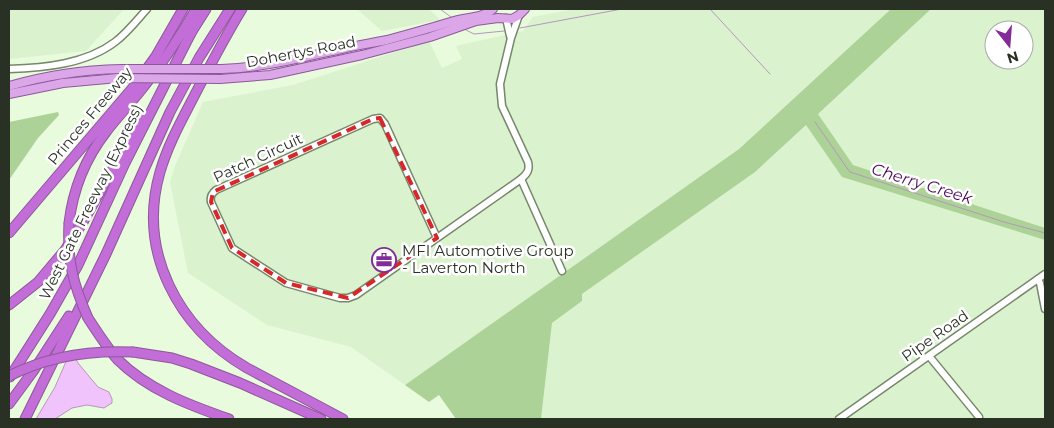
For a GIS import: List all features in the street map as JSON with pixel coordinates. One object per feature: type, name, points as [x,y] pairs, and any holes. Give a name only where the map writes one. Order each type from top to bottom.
[{"type":"highway","name":"Princes Freeway","points":[[9,233],[136,84],[156,56],[183,9]]},
{"type":"highway","points":[[196,9],[168,55],[106,132],[86,163],[74,192],[70,209],[68,243],[72,274],[82,305],[98,334],[117,358],[154,388],[183,402],[229,419]]},
{"type":"highway","points":[[9,305],[38,282],[65,250],[206,9]]},
{"type":"highway","points":[[25,419],[106,254],[170,112],[230,9]]},
{"type":"highway","points":[[242,9],[217,52],[176,132],[160,172],[156,189],[154,216],[156,243],[160,260],[172,294],[204,335],[217,347],[232,359],[343,419]]},
{"type":"highway","name":"West Gate Freeway (Express)","points":[[9,377],[50,314],[78,265],[129,154],[191,33]]},
{"type":"highway","name":"West Gate Freeway (Express)","points":[[9,404],[67,320],[106,254]]},
{"type":"highway","points":[[9,377],[25,369],[64,356],[87,352],[133,352],[172,358],[191,364],[320,419]]},
{"type":"main road","name":"Dohertys Road","points":[[9,86],[36,78],[83,71],[221,69],[270,65],[386,40],[463,18],[483,15],[493,9]]},
{"type":"main road","points":[[498,9],[500,14],[506,18]]},
{"type":"main road","name":"Dohertys Road","points":[[9,94],[63,83],[118,78],[220,79],[270,75],[400,45],[476,21],[492,18],[512,18],[522,11]]},
{"type":"street","points":[[9,69],[80,60],[97,54],[119,39],[147,9]]},
{"type":"street","points":[[522,11],[510,38],[500,84],[502,106],[529,166],[528,173],[521,179],[562,271]]},
{"type":"street","points":[[506,18],[510,38]]},
{"type":"street","name":"Patch Circuit","points":[[437,238],[385,124],[380,118],[373,119],[216,190],[210,198],[232,248],[286,283],[340,298],[348,298],[356,296],[521,179]]},
{"type":"street","name":"Pipe Road","points":[[839,419],[1045,274]]},
{"type":"street","points":[[1038,279],[1045,308]]},
{"type":"street","points":[[929,356],[979,417]]},
{"type":"highlighted area","points":[[380,118],[437,238],[348,298],[286,283],[232,248],[211,202],[213,192],[373,119]]},
{"type":"shaded area","points":[[9,9],[124,9],[86,51],[9,59]]},
{"type":"shaded area","points":[[357,9],[429,9],[440,20],[382,31]]},
{"type":"shaded area","points":[[575,9],[891,9],[739,149],[405,385],[351,347],[267,325],[188,273],[170,182],[203,102],[293,85],[429,41],[442,68],[462,59],[456,46],[523,31],[533,17]]},
{"type":"shaded area","points":[[931,9],[1045,9],[1045,419],[541,419],[552,323],[582,301],[582,294],[760,167]]},
{"type":"shaded area","points":[[71,350],[78,363],[98,387],[109,392],[112,403],[104,408],[87,405],[72,408],[55,419],[36,419],[55,387]]},
{"type":"green space","points":[[891,9],[931,9],[818,114],[853,165],[1045,228],[1045,240],[842,177],[806,125],[755,172],[582,294],[582,301],[552,323],[541,419],[456,419],[439,395],[429,402],[405,385],[739,149]]},
{"type":"green space","points":[[58,112],[59,115],[38,138],[9,180],[9,122]]},
{"type":"waterway","name":"Cherry Creek","points":[[440,9],[451,17]]},
{"type":"waterway","name":"Cherry Creek","points":[[520,28],[622,9]]},
{"type":"waterway","name":"Cherry Creek","points":[[710,9],[770,74]]},
{"type":"waterway","name":"Cherry Creek","points":[[466,30],[474,34],[504,31]]},
{"type":"waterway","name":"Cherry Creek","points":[[815,122],[850,172],[1004,222],[1045,233]]},
{"type":"place","name":"MFI Automotive Group - Laverton North","points":[[384,260]]}]
